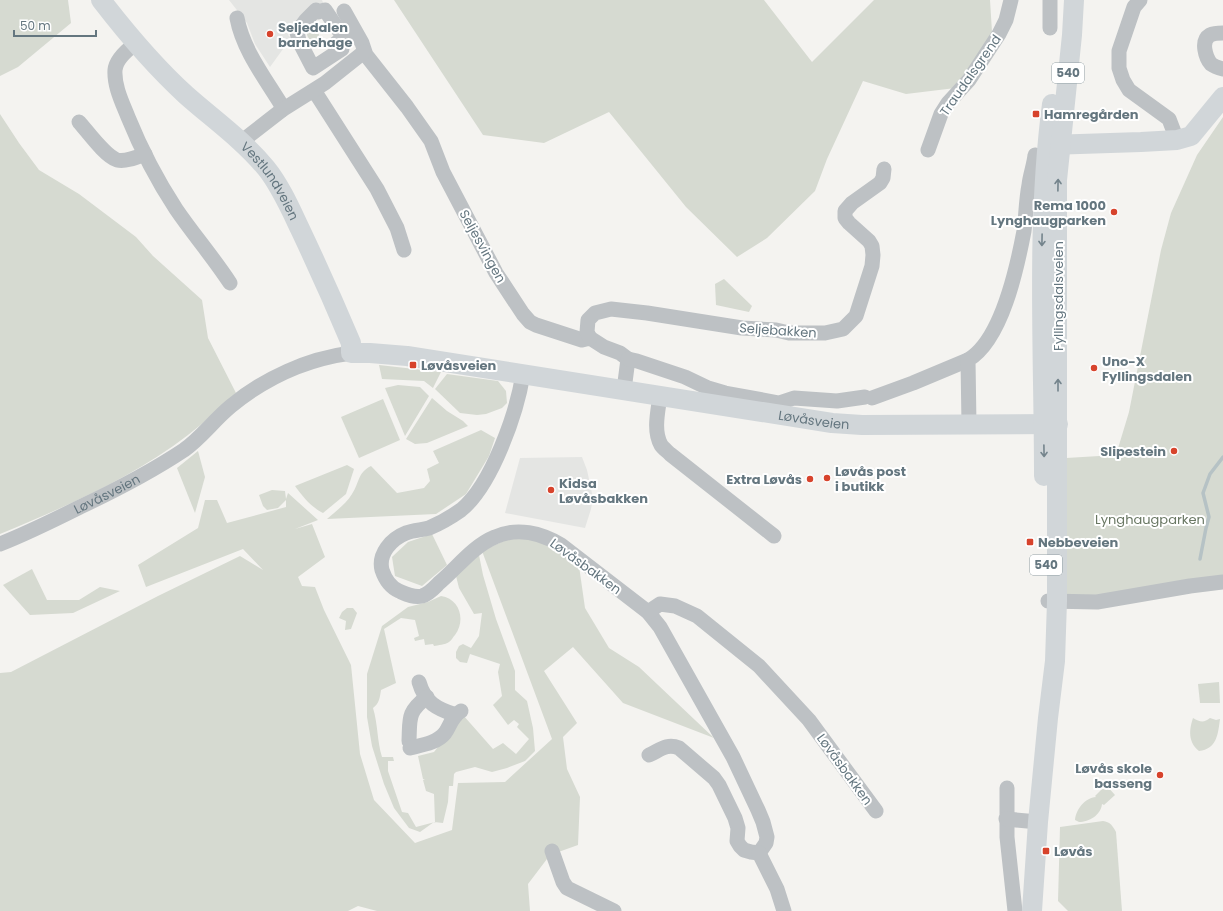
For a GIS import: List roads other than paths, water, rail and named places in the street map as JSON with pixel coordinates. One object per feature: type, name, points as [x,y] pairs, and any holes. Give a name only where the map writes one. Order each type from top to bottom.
[{"type":"main road","name":"Vestlundveien","points":[[101,0],[135,44],[156,66],[187,96],[241,142],[267,169],[288,204],[322,275],[351,343],[352,353]]},
{"type":"main road","name":"Fyllingsdalsveien","points":[[1048,420],[1057,180],[1048,149],[1063,0]]},
{"type":"main road","name":"Fyllingsdalsveien","points":[[1048,149],[1072,35],[1074,0]]},
{"type":"main road","points":[[1048,149],[1177,140],[1191,136],[1223,97]]},
{"type":"main road","name":"Løvåsveien","points":[[352,353],[407,356],[832,423],[862,425],[969,425],[1048,420]]},
{"type":"main road","name":"540","points":[[1032,911],[1038,822],[1055,661],[1048,420]]},
{"type":"street","name":"Traudalsgrend","points":[[928,150],[941,114],[948,103],[968,80],[999,34],[1006,20],[1011,0]]},
{"type":"street","points":[[1050,0],[1050,28]]},
{"type":"street","points":[[1140,0],[1134,7],[1119,52],[1119,68],[1123,80],[1129,90],[1169,119],[1177,140]]},
{"type":"street","name":"Seljesvingen","points":[[344,11],[362,43],[364,52],[430,141],[443,172],[487,257],[523,314],[536,326],[582,340],[590,338],[604,347],[620,353],[628,359]]},
{"type":"street","points":[[237,18],[247,46],[261,73],[282,106],[282,110]]},
{"type":"street","points":[[1223,33],[1210,35],[1205,46],[1206,56],[1211,63],[1215,67],[1223,69]]},
{"type":"street","points":[[135,44],[120,58],[115,68],[116,81],[122,101],[136,137],[176,209],[230,283]]},
{"type":"street","points":[[241,142],[282,110],[330,80],[364,52]]},
{"type":"street","points":[[312,92],[317,95],[377,189],[397,228],[404,250]]},
{"type":"street","points":[[79,122],[104,152],[117,160],[130,159],[145,154]]},
{"type":"street","name":"Løvåsveien","points":[[628,359],[685,377],[714,390],[780,404],[794,398],[837,401],[868,398],[968,360],[975,356],[995,329],[1013,281],[1024,229],[1029,183],[1048,149]]},
{"type":"street","name":"Seljebakken","points":[[590,338],[587,332],[588,320],[595,313],[611,309],[647,313],[742,328],[776,330],[790,334],[825,333],[842,329],[856,316],[872,266],[873,255],[872,246],[869,242],[845,218],[845,210],[852,202],[880,182],[883,178],[884,169]]},
{"type":"street","name":"Løvåsveien","points":[[0,544],[30,532],[132,482],[185,449],[231,406],[263,384],[284,372],[331,357],[352,353]]},
{"type":"street","points":[[624,390],[628,359]]},
{"type":"street","points":[[968,360],[969,425]]},
{"type":"street","name":"Løvåsbakken","points":[[523,374],[521,386],[502,443],[495,462],[484,483],[473,498],[455,514],[441,523],[399,536],[391,543],[382,556],[381,566],[387,582],[395,589],[412,596],[423,595],[430,592],[474,550],[496,536],[523,532],[541,535],[561,545],[648,612],[667,637],[733,757],[764,822],[767,838],[759,853]]},
{"type":"street","points":[[660,396],[657,425],[661,446],[774,536]]},
{"type":"street","points":[[1053,601],[1097,602],[1223,582]]},
{"type":"street","name":"Løvåsbakken","points":[[648,612],[660,604],[675,606],[697,616],[759,666],[809,720],[876,811]]},
{"type":"street","points":[[420,682],[421,687],[427,697],[436,708],[458,713],[443,735],[428,744],[410,745],[411,713],[418,704],[427,697]]},
{"type":"street","points":[[649,755],[666,747],[673,746],[679,748],[714,778],[720,785],[735,818],[738,828],[737,841],[744,850],[759,853],[777,889],[784,911]]},
{"type":"street","points":[[1007,788],[1006,819],[1016,911]]},
{"type":"street","points":[[1006,819],[1038,822]]},
{"type":"street","points":[[552,851],[563,882],[567,888],[614,911]]},
{"type":"waterway","points":[[1200,559],[1209,517],[1203,493],[1210,474],[1223,457]]},
{"type":"place","name":"Seljedalen barnehage","points":[[270,34]]},
{"type":"place","name":"Hamregården","points":[[1036,114]]},
{"type":"place","name":"Rema 1000 Lynghaugparken","points":[[1114,212]]},
{"type":"place","name":"Løvåsveien","points":[[413,365]]},
{"type":"place","name":"Uno-X Fyllingsdalen","points":[[1094,368]]},
{"type":"place","name":"Slipestein","points":[[1174,451]]},
{"type":"place","name":"Løvås post i butikk","points":[[827,478]]},
{"type":"place","name":"Extra Løvås","points":[[810,479]]},
{"type":"place","name":"Kidsa Løvåsbakken","points":[[551,490]]},
{"type":"place","name":"Nebbeveien","points":[[1030,542]]},
{"type":"place","name":"Løvås skole basseng","points":[[1160,775]]},
{"type":"place","name":"Løvås","points":[[1046,851]]},
{"type":"park label","name":"Lynghaugparken","points":[[1150,519]]}]
